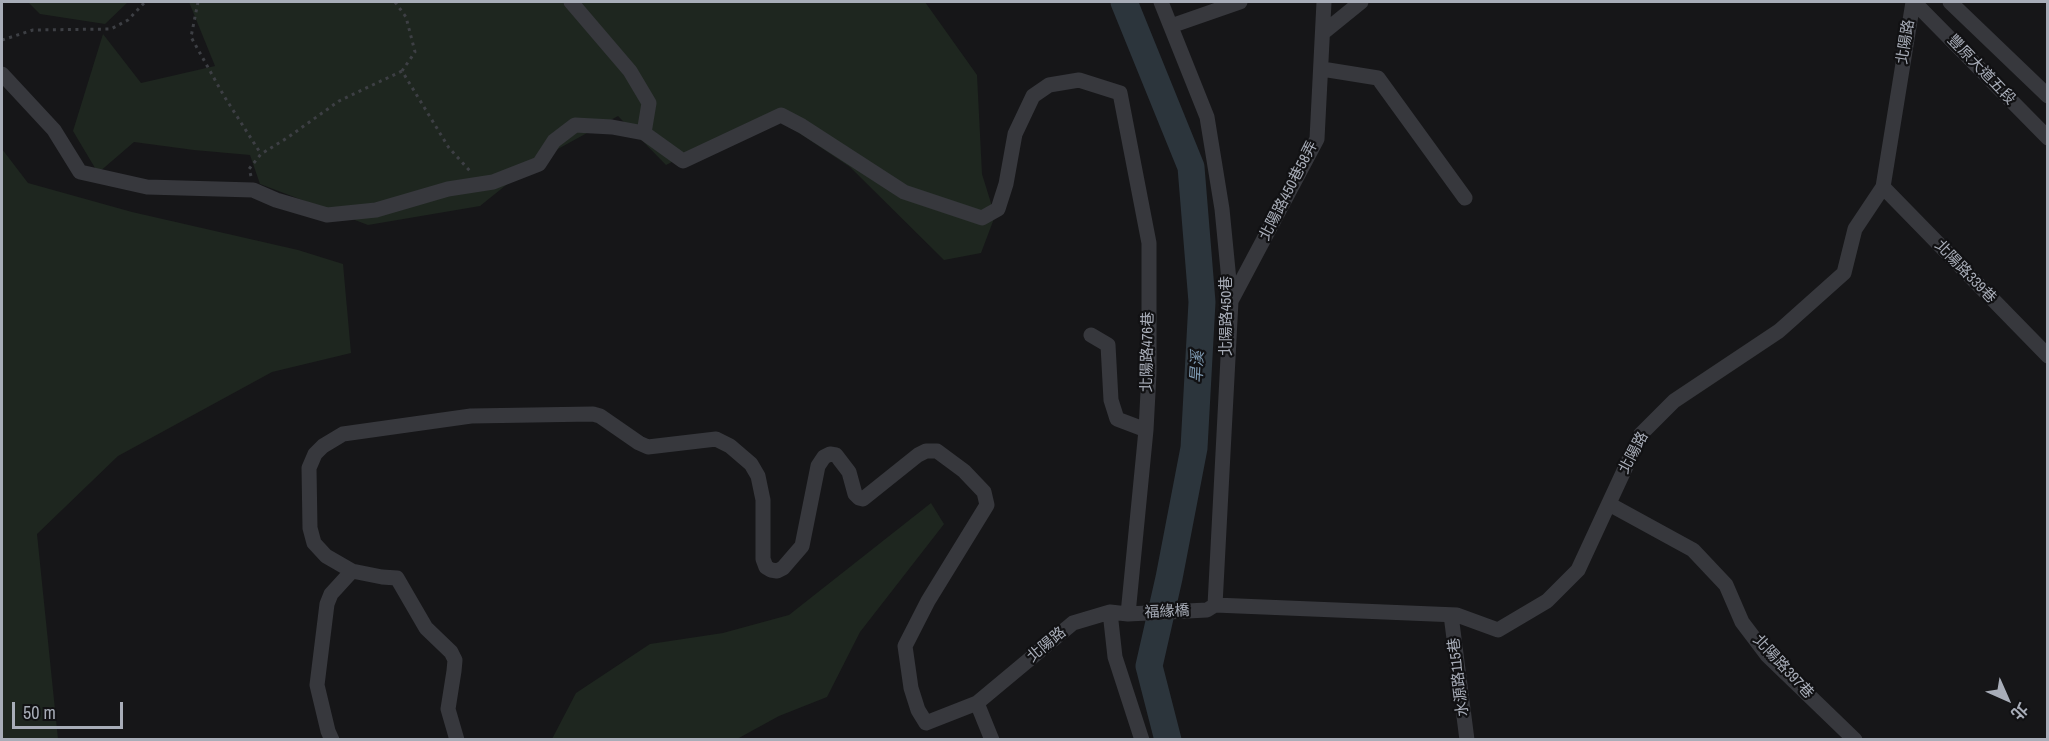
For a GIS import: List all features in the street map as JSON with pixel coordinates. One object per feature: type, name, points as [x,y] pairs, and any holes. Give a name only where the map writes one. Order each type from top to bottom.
[{"type":"street","points":[[2,74],[54,130],[80,172],[147,187],[254,190],[276,200],[327,215],[376,210],[448,189],[493,182],[539,164],[554,141],[575,125],[612,127],[644,133],[649,103],[630,71],[570,2]]},
{"type":"street","name":"北陽路450巷","points":[[1161,2],[1207,117],[1222,209],[1231,301],[1211,608]]},
{"type":"street","points":[[1171,26],[1240,2]]},
{"type":"street","name":"北陽路450巷58弄","points":[[1231,301],[1317,139],[1324,2]]},
{"type":"street","points":[[1324,32],[1361,2]]},
{"type":"street","name":"豐原大道五段","points":[[1914,2],[2048,138]]},
{"type":"street","name":"北陽路","points":[[1211,608],[1457,615],[1498,630],[1547,601],[1578,570],[1641,434],[1674,401],[1779,330],[1844,273],[1856,229],[1883,187],[1914,2]]},
{"type":"street","name":"豐原大道五段","points":[[1950,2],[2048,96]]},
{"type":"street","points":[[1322,69],[1378,78],[1465,198]]},
{"type":"street","name":"北陽路476巷","points":[[644,133],[683,161],[781,115],[802,126],[904,192],[982,218],[998,209],[1006,184],[1015,134],[1033,96],[1049,85],[1079,80],[1120,93],[1149,243],[1149,373],[1146,430],[1128,614]]},
{"type":"street","name":"北陽路339巷","points":[[1883,187],[2048,356]]},
{"type":"street","points":[[1091,335],[1108,345],[1112,400],[1117,419],[1146,430]]},
{"type":"street","name":"北陽路","points":[[352,571],[326,556],[319,549],[314,543],[310,528],[310,461],[323,446],[343,434],[471,416],[593,414],[600,416],[648,447],[716,439],[730,446],[751,465],[758,476],[763,500],[763,559],[766,567],[777,571],[783,568],[802,546],[818,466],[824,457],[830,454],[836,455],[849,472],[855,494],[858,498],[863,499],[926,451],[937,451],[964,471],[984,492],[987,505],[928,602],[905,646],[910,688],[918,710],[926,723],[977,703],[1073,623],[1110,612],[1128,614]]},
{"type":"street","name":"北陽路397巷","points":[[1609,504],[1693,550],[1726,585],[1742,622],[1767,655],[1855,740]]},
{"type":"street","points":[[332,740],[317,685],[327,604],[331,594],[352,571],[397,578],[426,628],[451,652],[454,671],[448,709],[457,740]]},
{"type":"street","name":"福緣橋","points":[[1128,614],[1211,608]]},
{"type":"street","points":[[1110,612],[1115,657],[1142,740]]},
{"type":"street","name":"水源路115巷","points":[[1451,615],[1467,740]]},
{"type":"street","points":[[977,703],[992,740]]},
{"type":"path","points":[[2,40],[33,30],[111,29],[128,20],[145,2]]},
{"type":"path","points":[[198,2],[191,37],[224,96],[261,154]]},
{"type":"path","points":[[254,190],[249,169],[261,154],[339,101],[402,71],[414,52],[406,17],[395,2]]},
{"type":"path","points":[[402,71],[449,148],[482,184]]},
{"type":"shaded area","points":[[28,2],[128,2],[105,24],[40,14]]},
{"type":"shaded area","points":[[189,2],[925,2],[977,75],[982,174],[995,216],[981,253],[944,260],[850,167],[769,113],[666,165],[618,116],[536,161],[480,206],[368,225],[260,184],[250,155],[134,142],[98,173],[73,131],[103,34],[141,83],[215,66]]},
{"type":"shaded area","points":[[2,149],[28,183],[132,212],[298,250],[343,264],[351,353],[272,372],[118,456],[37,534],[58,739],[2,739]]},
{"type":"shaded area","points":[[931,503],[944,524],[860,632],[827,697],[779,716],[737,739],[552,739],[576,693],[650,644],[723,633],[789,615]]},
{"type":"waterway","name":"旱溪","points":[[1124,2],[1191,167],[1202,302],[1194,448],[1149,666],[1168,740]]}]
